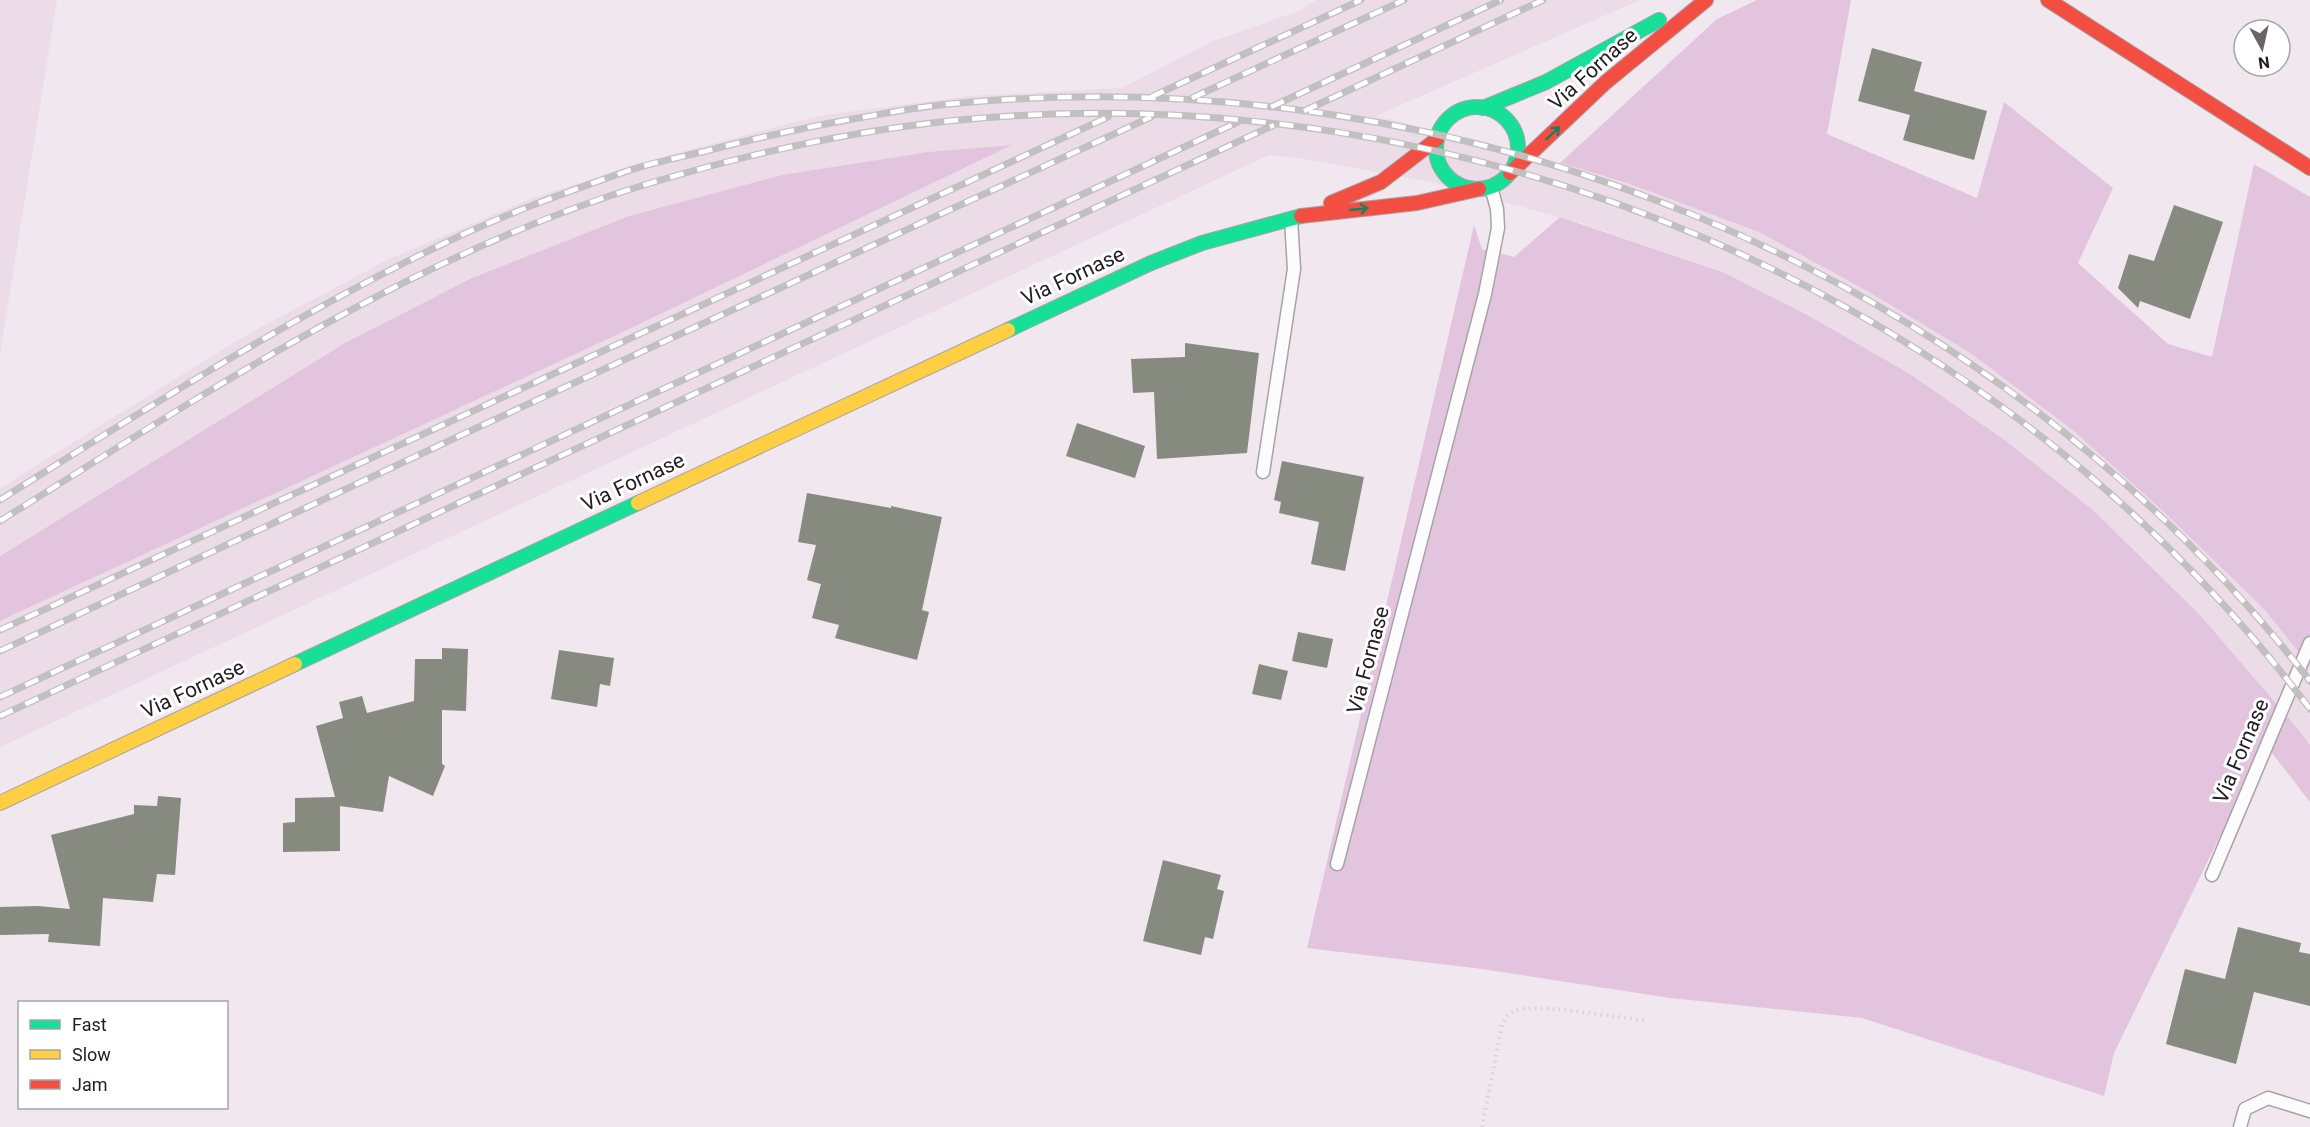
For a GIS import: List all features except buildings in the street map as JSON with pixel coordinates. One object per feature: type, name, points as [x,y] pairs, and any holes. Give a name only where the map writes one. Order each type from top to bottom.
[{"type":"street","name":"Via Fornase","points":[[0,803],[1110,281],[1202,243],[1296,217],[1381,182],[1437,139],[1443,125],[1454,115],[1468,108],[1483,108],[1546,82],[1658,21],[1705,0]]},
{"type":"street","name":"Via Fornase","points":[[1296,217],[1417,203],[1485,188],[1510,173],[1606,82],[1705,0]]},
{"type":"street","points":[[2048,0],[2310,168]]},
{"type":"street","points":[[1483,108],[1502,116],[1515,133],[1518,147],[1517,160],[1510,173]]},
{"type":"street","points":[[1437,139],[1437,154],[1440,165],[1447,176],[1467,188],[1485,188]]},
{"type":"lane","name":"Via Fornase","points":[[1336,864],[1485,294],[1498,228],[1497,209],[1485,188]]},
{"type":"lane","points":[[1263,472],[1294,269],[1296,217]]},
{"type":"lane","name":"Via Fornase","points":[[2212,875],[2310,643]]},
{"type":"lane","points":[[2240,1127],[2245,1109],[2268,1098],[2310,1111]]},
{"type":"path","points":[[1482,1127],[1502,1025],[1514,1010],[1538,1008],[1648,1021]]},
{"type":"shaded area","points":[[0,0],[57,0],[0,354]]},
{"type":"shaded area","points":[[1316,0],[1640,0],[1376,116],[1493,145],[1627,183],[1759,232],[1867,291],[1969,352],[2074,431],[2164,512],[2263,608],[2310,666],[2310,745],[2201,616],[2093,510],[2006,441],[1910,374],[1811,317],[1725,273],[1581,223],[1435,183],[1305,159],[1269,155],[0,747],[0,621],[625,331],[1010,146],[928,152],[782,175],[629,216],[472,278],[345,343],[0,556],[0,488],[243,337],[387,260],[532,198],[673,154],[818,116],[969,96],[1122,88],[1213,41],[1299,11]]},
{"type":"shaded area","points":[[1757,0],[1851,0],[1827,134],[1977,198],[2004,102],[2113,188],[2078,263],[2168,344],[2212,357],[2254,164],[2310,197],[2310,666],[2263,608],[2164,512],[2074,431],[1969,352],[1867,291],[1759,232],[1627,183],[1560,163],[1717,19]]},
{"type":"shaded area","points":[[1012,145],[625,331],[0,621],[0,556],[345,343],[472,278],[629,216],[782,175],[928,152]]},
{"type":"shaded area","points":[[1560,217],[1725,273],[1811,317],[1910,374],[2006,441],[2093,510],[2201,616],[2310,745],[2310,802],[2265,744],[2114,1053],[2104,1096],[1862,1018],[1670,998],[1482,969],[1307,948],[1474,225],[1482,249],[1514,257]]},
{"type":"railway","points":[[1151,97],[1361,0]]},
{"type":"railway","points":[[1192,98],[1404,0]]},
{"type":"railway","points":[[1271,107],[1501,0]]},
{"type":"railway","points":[[1304,111],[1543,0]]},
{"type":"railway","points":[[0,500],[221,364],[334,300],[493,221],[607,178],[649,164],[762,137],[914,108],[948,104],[1142,97],[1334,115],[1522,156],[1702,219],[1874,304],[2034,410],[2181,536],[2310,681]]},
{"type":"railway","points":[[0,521],[232,378],[392,288],[475,249],[559,214],[644,185],[719,164],[872,131],[949,121],[1143,114],[1336,132],[1524,174],[1706,239],[1878,326],[2038,434],[2183,562],[2310,709]]},
{"type":"railway","points":[[0,630],[1108,117]]},
{"type":"railway","points":[[0,651],[1151,117]]},
{"type":"railway","points":[[0,697],[1238,122]]},
{"type":"railway","points":[[0,716],[1274,125]]},
{"type":"traffic: fast","points":[[1483,108],[1546,82],[1659,20]]},
{"type":"traffic: fast","points":[[1477,107],[1493,110],[1506,119],[1515,132],[1518,148],[1515,164],[1506,177],[1493,186],[1477,189],[1461,186],[1448,177],[1439,164],[1436,148],[1439,132],[1448,119],[1461,110],[1477,107]]},
{"type":"traffic: fast","points":[[1008,330],[1151,263],[1202,243],[1301,216]]},
{"type":"traffic: fast","points":[[295,664],[638,503]]},
{"type":"traffic: slow","points":[[638,503],[1008,330]]},
{"type":"traffic: slow","points":[[0,803],[295,664]]},
{"type":"traffic: jam","points":[[1510,173],[1606,82],[1706,0]]},
{"type":"traffic: jam","points":[[2048,0],[2310,168]]},
{"type":"traffic: jam","points":[[1331,203],[1381,182],[1437,139]]},
{"type":"traffic: jam","points":[[1301,216],[1417,203],[1479,189]]}]
